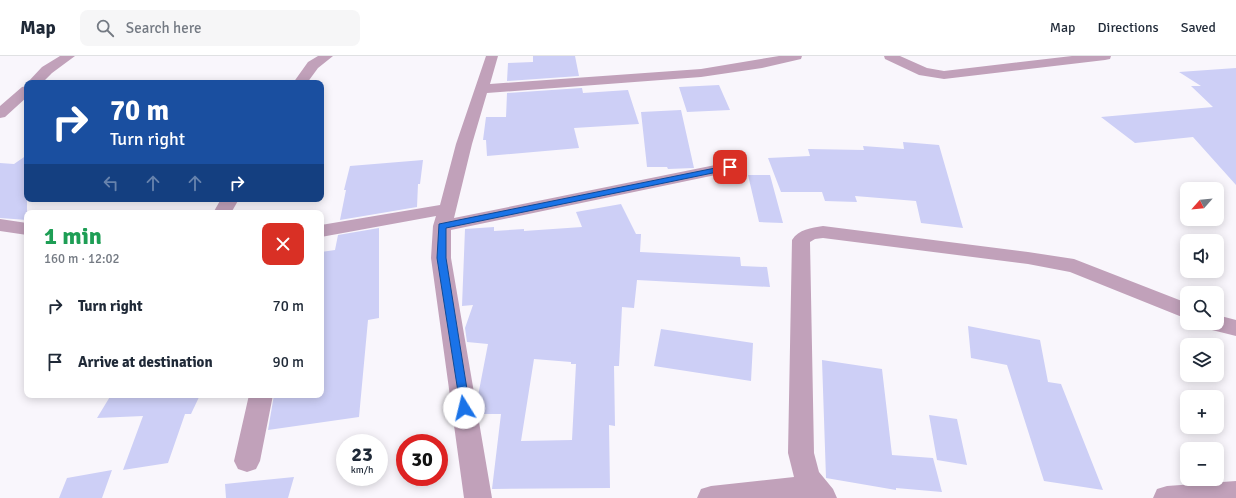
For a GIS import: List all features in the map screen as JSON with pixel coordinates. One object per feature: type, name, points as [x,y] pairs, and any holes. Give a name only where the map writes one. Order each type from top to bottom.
[{"type":"street","points":[[37,80],[47,70],[69,56]]},
{"type":"street","points":[[302,80],[313,65],[327,56]]},
{"type":"street","points":[[478,498],[441,258],[445,218],[464,144],[492,56]]},
{"type":"street","points":[[482,89],[701,73],[762,64],[796,56]]},
{"type":"street","points":[[890,56],[919,71],[944,75],[1105,56]]},
{"type":"street","points":[[0,114],[24,93]]},
{"type":"street","points":[[324,231],[445,218],[730,167]]},
{"type":"street","points":[[0,225],[24,228]]},
{"type":"street","points":[[818,492],[804,472],[802,453],[801,240],[810,234],[823,232],[1028,258],[1074,266],[1180,308]]},
{"type":"street","points":[[1224,325],[1236,328]]},
{"type":"street","points":[[248,461],[260,398]]},
{"type":"street","points":[[711,498],[818,492]]},
{"type":"street","points":[[1168,498],[1236,493]]},
{"type":"building","points":[[533,56],[575,56],[579,76],[507,81],[508,63],[533,62]]},
{"type":"building","points":[[1236,68],[1236,185],[1193,137],[1135,143],[1101,117],[1213,107],[1191,86],[1201,86],[1179,72]]},
{"type":"building","points":[[719,85],[730,110],[687,112],[679,87]]},
{"type":"building","points":[[582,88],[583,93],[628,90],[639,124],[574,128],[579,148],[487,156],[486,140],[483,140],[486,117],[506,117],[507,93]]},
{"type":"building","points":[[681,110],[694,168],[668,169],[667,167],[647,167],[641,112]]},
{"type":"building","points":[[903,142],[939,145],[963,228],[921,223],[916,201],[855,196],[857,202],[825,201],[822,192],[781,192],[768,158],[810,156],[808,149],[864,150],[863,146],[904,149]]},
{"type":"building","points":[[24,157],[24,202],[27,202],[27,210],[24,210],[24,220],[0,218],[0,163],[14,164]]},
{"type":"building","points":[[423,160],[420,184],[418,184],[417,207],[340,220],[346,190],[344,190],[350,166]]},
{"type":"building","points":[[748,175],[770,175],[783,223],[759,222]]},
{"type":"building","points":[[621,204],[636,234],[641,234],[640,252],[740,257],[741,266],[767,267],[770,287],[637,280],[634,308],[622,307],[619,366],[614,366],[615,426],[609,425],[610,488],[492,489],[501,414],[479,414],[477,401],[488,344],[467,342],[465,328],[473,305],[462,306],[465,229],[494,227],[494,231],[524,229],[524,231],[582,227],[576,212]],"holes":[[[534,359],[571,362],[571,364],[576,364],[572,440],[521,441]]]},
{"type":"building","points":[[379,228],[379,318],[368,320],[359,417],[268,430],[273,398],[324,398],[324,252],[335,250],[338,235]]},
{"type":"building","points":[[968,326],[1040,340],[1048,382],[1061,384],[1103,490],[1044,481],[1007,365],[971,358]]},
{"type":"building","points":[[661,329],[753,343],[751,381],[654,366]]},
{"type":"building","points":[[822,360],[882,369],[892,455],[933,458],[942,492],[896,488],[896,490],[826,478]]},
{"type":"building","points":[[109,398],[199,398],[191,414],[185,414],[168,463],[123,470],[143,416],[97,418]]},
{"type":"building","points":[[929,415],[957,419],[967,465],[937,460]]},
{"type":"building","points":[[112,470],[102,498],[59,498],[67,478]]},
{"type":"building","points":[[294,477],[288,498],[226,498],[225,484]]},
{"type":"route","points":[[464,408],[441,258],[442,226],[730,167]]}]
